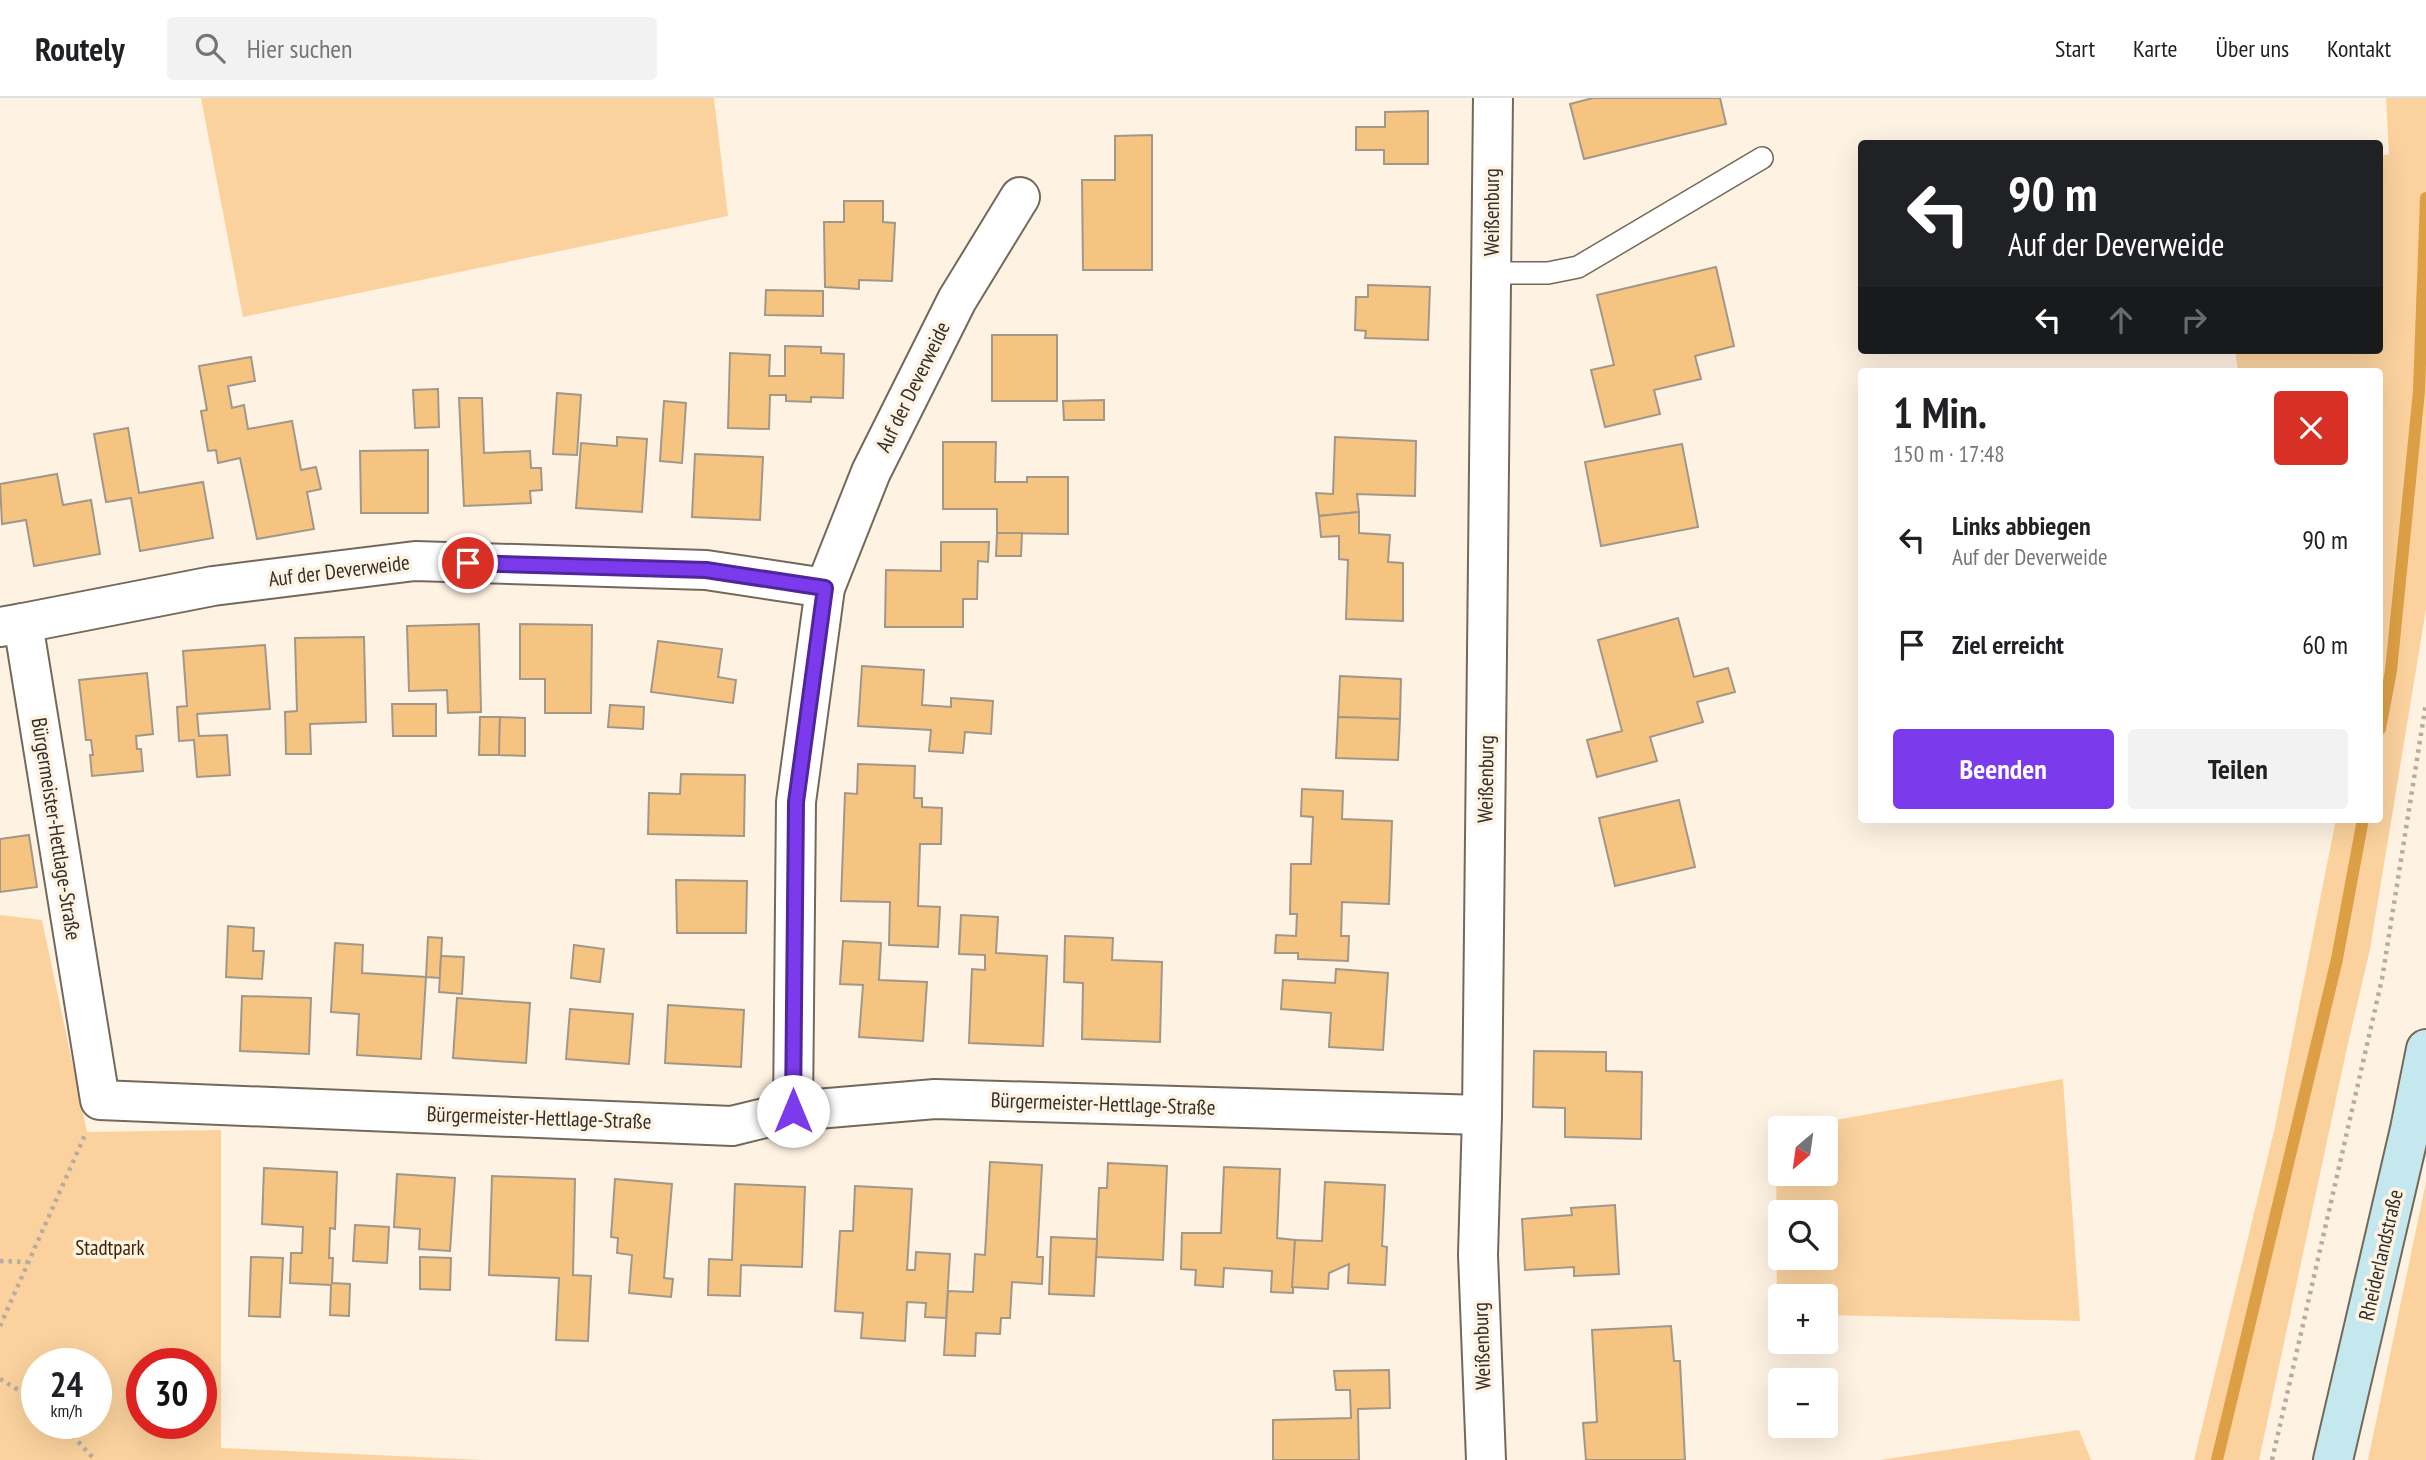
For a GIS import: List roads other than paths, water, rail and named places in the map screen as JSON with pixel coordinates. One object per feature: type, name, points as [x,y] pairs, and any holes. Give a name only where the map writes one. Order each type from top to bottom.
[{"type":"main road","name":"Rheiderlandstraße","points":[[2333,1460],[2426,1049]]},
{"type":"street","name":"Weißenburg","points":[[1486,1460],[1478,1255],[1482,1115],[1493,98]]},
{"type":"street","name":"Auf der Deverweide","points":[[793,1111],[796,802],[825,588],[871,472],[957,300],[1020,197]]},
{"type":"street","name":"Auf der Deverweide","points":[[12,625],[213,586],[415,561],[706,570],[825,588]]},
{"type":"street","name":"Bürgermeister-Hettlage-Straße","points":[[12,625],[100,1100],[732,1126],[793,1111],[934,1100],[1482,1115]]},
{"type":"lane","points":[[1492,273],[1563,272],[1578,267],[1762,158]]},
{"type":"waterway","points":[[2383,713],[2391,671],[2419,391],[2426,198]]},
{"type":"waterway","points":[[2217,1460],[2337,959],[2362,823]]},
{"type":"park label","name":"Stadtpark","points":[[110,1248]]}]
